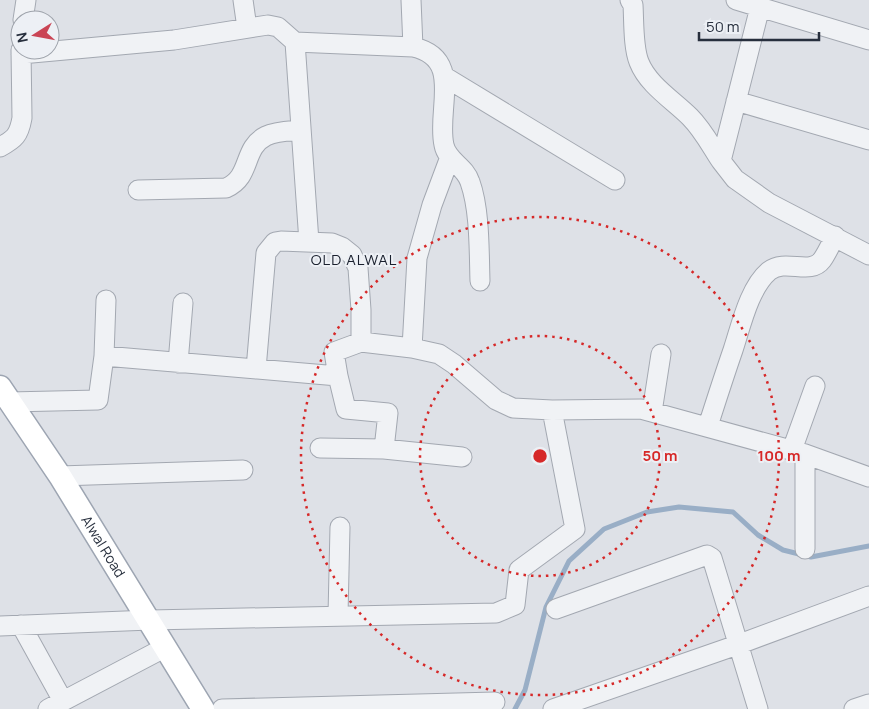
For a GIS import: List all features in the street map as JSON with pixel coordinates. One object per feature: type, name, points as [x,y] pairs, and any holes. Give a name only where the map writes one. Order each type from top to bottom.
[{"type":"main road","name":"Alwal Road","points":[[4,394],[60,476],[203,709]]},
{"type":"street","points":[[243,0],[247,28]]},
{"type":"street","points":[[411,0],[413,47]]},
{"type":"street","points":[[632,2],[638,60],[645,73],[664,95],[691,118],[702,131],[720,161],[735,179],[769,203],[869,255]]},
{"type":"street","points":[[720,161],[736,101],[749,3],[869,40]]},
{"type":"street","points":[[60,49],[174,40],[268,25],[278,27],[295,42],[413,47],[425,50],[433,55],[440,64],[445,77],[443,142],[450,157],[470,180],[479,239],[480,281]]},
{"type":"street","points":[[295,42],[309,242]]},
{"type":"street","points":[[0,148],[17,135],[20,127],[22,118],[21,60]]},
{"type":"street","points":[[445,77],[615,180]]},
{"type":"street","points":[[736,101],[869,140]]},
{"type":"street","points":[[138,190],[226,188],[235,184],[241,177],[253,146],[258,141],[268,135],[301,130]]},
{"type":"street","points":[[412,348],[416,258],[432,205],[450,157]]},
{"type":"street","points":[[708,426],[748,305],[762,279],[778,266],[815,266],[822,260],[835,236]]},
{"type":"street","points":[[256,369],[266,253],[275,242],[332,243],[342,247],[352,255],[358,268],[361,342]]},
{"type":"street","points":[[4,394],[98,400],[104,356],[106,300]]},
{"type":"street","points":[[178,363],[183,303]]},
{"type":"street","points":[[384,449],[388,413],[346,409],[338,376],[334,352],[361,342],[412,348],[438,354],[454,364],[496,400],[513,408],[552,410],[641,409],[798,452],[869,477]]},
{"type":"street","points":[[652,412],[660,354]]},
{"type":"street","points":[[104,356],[338,376]]},
{"type":"street","points":[[805,549],[798,452],[815,386]]},
{"type":"street","points":[[0,626],[338,615],[496,613],[515,605],[519,570],[575,529],[552,410]]},
{"type":"street","points":[[320,448],[384,449],[462,457]]},
{"type":"street","points":[[60,476],[243,470]]},
{"type":"street","points":[[338,615],[340,527]]},
{"type":"street","points":[[556,609],[707,555],[712,558],[758,709]]},
{"type":"street","points":[[553,709],[737,645],[869,596]]},
{"type":"street","points":[[21,625],[56,705],[164,648]]},
{"type":"street","points":[[222,709],[495,702]]},
{"type":"street","points":[[854,709],[869,704]]},
{"type":"waterway","points":[[515,709],[525,690],[546,607],[569,561],[604,529],[647,512],[679,507],[733,512],[758,535],[783,550],[811,557],[869,546]]},
{"type":"district","name":"OLD ALWAL","points":[[354,260]]}]
